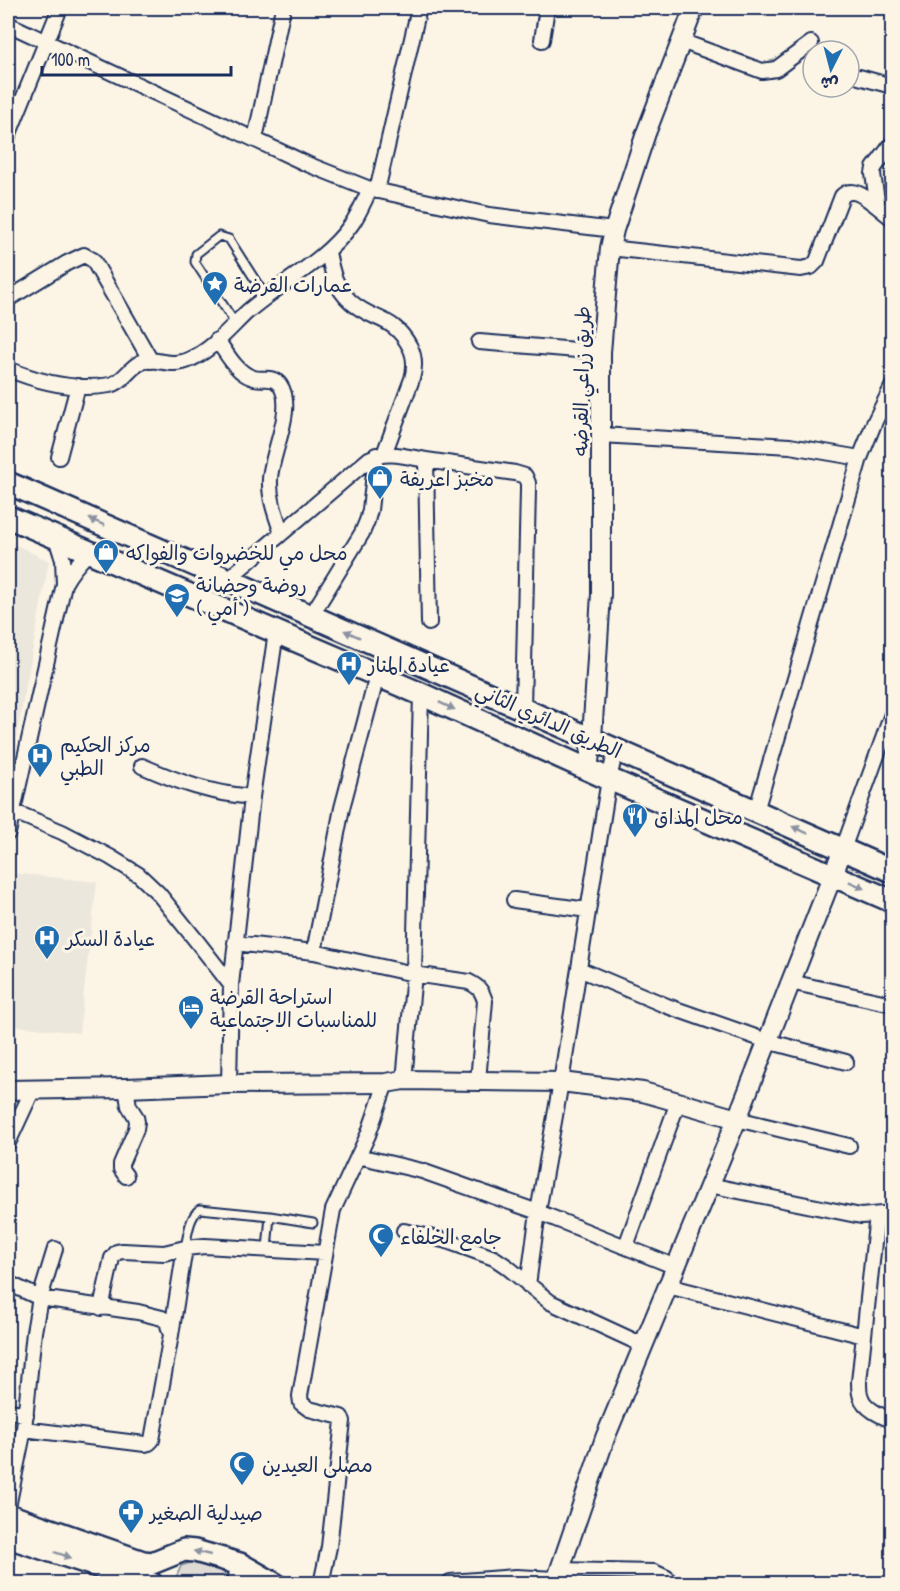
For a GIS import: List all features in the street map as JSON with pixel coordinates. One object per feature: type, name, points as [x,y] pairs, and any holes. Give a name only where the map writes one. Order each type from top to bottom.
[{"type":"main road","name":"الطريق الدائري الثاني","points":[[8,483],[892,871]]},
{"type":"main road","name":"الطريق الدائري الثاني","points":[[8,517],[421,694],[588,770],[892,901]]},
{"type":"main road","points":[[8,1515],[143,1562],[150,1578]]},
{"type":"main road","points":[[8,1537],[150,1578]]},
{"type":"main road","points":[[150,1578],[184,1550],[195,1551],[239,1574],[275,1584]]},
{"type":"street","points":[[8,136],[60,8]]},
{"type":"street","points":[[255,139],[283,8]]},
{"type":"street","points":[[8,369],[56,384],[112,385],[125,377],[139,363],[157,360],[175,363],[192,359],[266,297],[328,252],[351,226],[374,190],[419,8]]},
{"type":"street","points":[[542,40],[547,8]]},
{"type":"street","name":"طريق زراعي القرضه","points":[[588,770],[601,594],[601,352],[610,248],[646,133],[694,8]]},
{"type":"street","points":[[8,24],[307,164],[374,190],[489,215],[614,230]]},
{"type":"street","points":[[681,41],[762,71],[776,69],[801,51]]},
{"type":"street","points":[[861,78],[892,86]]},
{"type":"street","points":[[878,207],[874,168],[892,144]]},
{"type":"street","points":[[610,248],[801,269],[811,267],[817,261],[842,196],[848,192],[862,195],[892,218]]},
{"type":"street","points":[[311,616],[368,521],[380,454],[414,372],[414,358],[405,337],[392,324],[353,304],[343,293],[336,284],[328,252]]},
{"type":"street","points":[[8,299],[84,255],[93,260],[151,361]]},
{"type":"street","points":[[217,340],[246,375],[252,378],[275,380],[284,393],[284,413],[270,480],[273,508],[282,533]]},
{"type":"street","points":[[479,342],[601,352]]},
{"type":"street","points":[[59,457],[78,386]]},
{"type":"street","points":[[756,811],[860,458],[892,387]]},
{"type":"street","points":[[601,435],[790,446],[860,458]]},
{"type":"street","points":[[228,579],[369,459],[380,454],[525,476],[528,483],[523,708]]},
{"type":"street","points":[[426,460],[429,623]]},
{"type":"street","points":[[56,538],[63,560],[64,584]]},
{"type":"street","points":[[8,832],[64,584],[70,572],[90,552]]},
{"type":"street","points":[[229,1084],[231,985],[235,943],[252,797],[276,632]]},
{"type":"street","points":[[314,952],[342,808],[377,676]]},
{"type":"street","points":[[321,1584],[329,1547],[344,1421],[341,1417],[309,1409],[301,1403],[300,1396],[333,1210],[372,1125],[395,1082],[414,974],[421,694]]},
{"type":"street","points":[[557,1577],[605,1438],[737,1119],[843,849],[892,714]]},
{"type":"street","points":[[528,1285],[609,779],[616,749]]},
{"type":"street","points":[[142,766],[198,789],[252,797]]},
{"type":"street","points":[[12,811],[62,832],[139,875],[158,892],[231,985]]},
{"type":"street","points":[[514,900],[588,910]]},
{"type":"street","points":[[235,943],[314,952],[414,974],[469,982],[477,986],[482,991],[484,1001],[478,1081]]},
{"type":"street","points":[[579,969],[667,1006],[767,1041],[846,1062]]},
{"type":"street","points":[[790,982],[892,1004]]},
{"type":"street","points":[[8,1090],[229,1084],[561,1082],[643,1092],[737,1119],[849,1146]]},
{"type":"street","points":[[126,1088],[128,1104],[137,1122],[121,1164],[120,1169],[126,1176]]},
{"type":"street","points":[[8,1143],[33,1089]]},
{"type":"street","points":[[627,1246],[678,1102]]},
{"type":"street","points":[[358,1156],[422,1172],[538,1212],[676,1267]]},
{"type":"street","points":[[709,1185],[861,1216],[892,1213]]},
{"type":"street","points":[[877,1215],[859,1382],[861,1399],[866,1406],[892,1420]]},
{"type":"street","points":[[404,1231],[447,1241],[494,1258],[559,1308],[643,1345]]},
{"type":"street","points":[[101,1308],[112,1258],[117,1252],[164,1253],[205,1246],[326,1253]]},
{"type":"street","points":[[24,1430],[145,1444],[152,1440],[185,1248]]},
{"type":"street","points":[[8,1507],[24,1430],[34,1332],[40,1298],[55,1249]]},
{"type":"street","points":[[8,1283],[40,1298],[138,1312],[162,1318],[168,1322],[171,1335]]},
{"type":"street","points":[[668,1286],[864,1336]]},
{"type":"street","points":[[8,1410],[26,1415]]},
{"type":"street","points":[[450,1582],[654,1572],[667,1578],[669,1584]]},
{"type":"lane","points":[[235,323],[195,262],[196,254],[219,236],[226,237],[266,297]]},
{"type":"lane","points":[[185,1248],[192,1218],[200,1209],[313,1223]]},
{"type":"lane","points":[[267,1249],[270,1216]]},
{"type":"shaded area","points":[[8,541],[49,561],[13,756],[8,754]]},
{"type":"shaded area","name":"عيادة السكر","points":[[13,873],[97,882],[79,1033],[8,1025],[8,898]]},
{"type":"shaded area","points":[[195,1561],[216,1566],[230,1583],[173,1584],[181,1566]]},
{"type":"place","name":"عمارات القرضة","points":[[215,307]]},
{"type":"place","name":"مخبز اعريفة","points":[[380,501]]},
{"type":"place","name":"محل مي للخضروات والفواكه","points":[[106,575]]},
{"type":"place","name":"روضة وحضانة ( أمي )","points":[[177,619]]},
{"type":"place","name":"عيادة المنار","points":[[349,687]]},
{"type":"place","name":"مركز الحكيم الطبي","points":[[40,779]]},
{"type":"place","name":"محل المذاق","points":[[635,839]]},
{"type":"place","name":"عيادة السكر","points":[[47,961]]},
{"type":"place","name":"استراحة القرضة للمناسبات الاجتماعية","points":[[191,1031]]},
{"type":"place","name":"جامع الخلفاء","points":[[381,1259]]},
{"type":"place","name":"مصلى العيدين","points":[[242,1487]]},
{"type":"place","name":"صيدلية الصغير","points":[[131,1535]]}]
